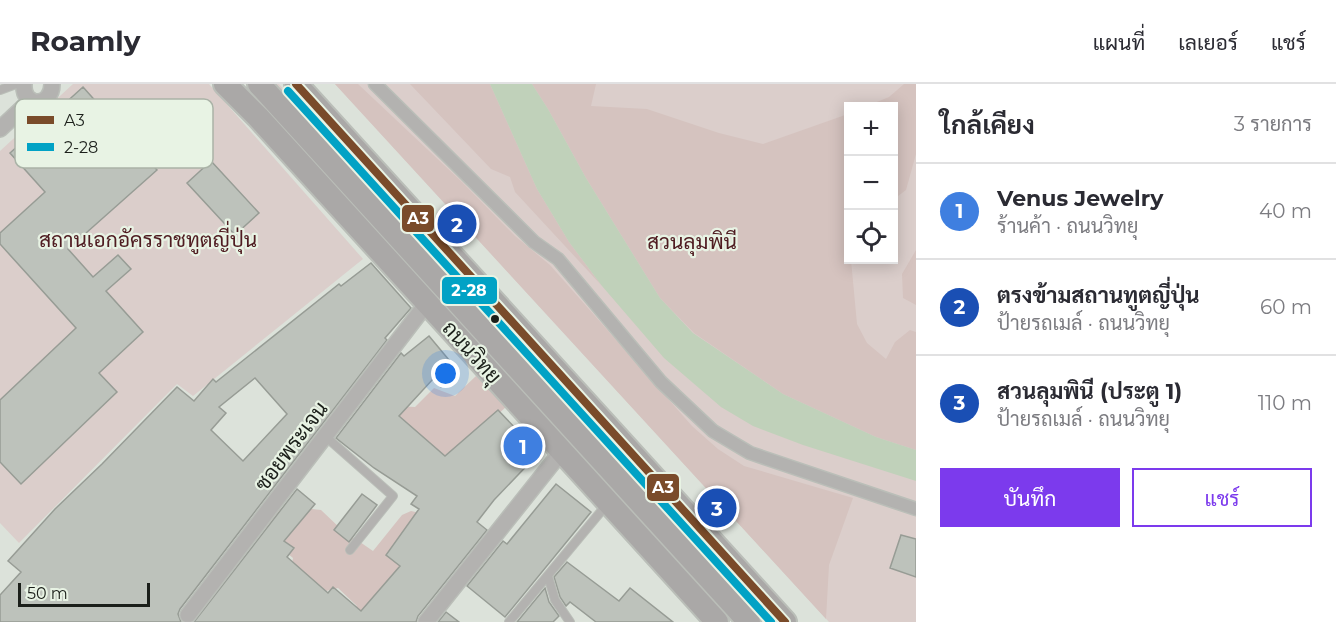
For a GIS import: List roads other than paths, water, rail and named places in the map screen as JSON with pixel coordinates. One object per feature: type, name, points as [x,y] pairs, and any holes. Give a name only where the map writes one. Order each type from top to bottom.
[{"type":"main road","name":"ถนนวิทยุ","points":[[225,84],[286,148],[717,622]]},
{"type":"main road","name":"ถนนวิทยุ","points":[[259,84],[750,622]]},
{"type":"main road","points":[[296,84],[785,622]]},
{"type":"main road","points":[[286,148],[323,114]]},
{"type":"main road","points":[[678,580],[716,546]]},
{"type":"street","points":[[24,84],[25,94],[30,99]]},
{"type":"street","points":[[50,90],[62,84]]},
{"type":"street","points":[[375,84],[534,242],[558,259],[661,382],[713,431],[750,453],[916,508]]},
{"type":"street","points":[[0,129],[15,115]]},
{"type":"street","name":"ซอยพระเจน","points":[[188,615],[427,303]]},
{"type":"street","points":[[426,622],[562,451]]},
{"type":"lane","points":[[0,90],[16,84]]},
{"type":"lane","points":[[325,436],[393,496],[350,550]]},
{"type":"lane","points":[[509,622],[608,503]]},
{"type":"lane","points":[[548,576],[555,600],[567,621]]},
{"type":"place","name":"ตรงข้ามสถานทูตญี่ปุ่น","points":[[457,224]]},
{"type":"place","name":"Venus Jewelry","points":[[523,446]]},
{"type":"place","name":"สวนลุมพินี (ประตู 1)","points":[[717,508]]},
{"type":"park label","name":"สถานเอกอัครราชทูตญี่ปุ่น","points":[[148,239]]},
{"type":"park label","name":"สวนลุมพินี","points":[[692,241]]}]
